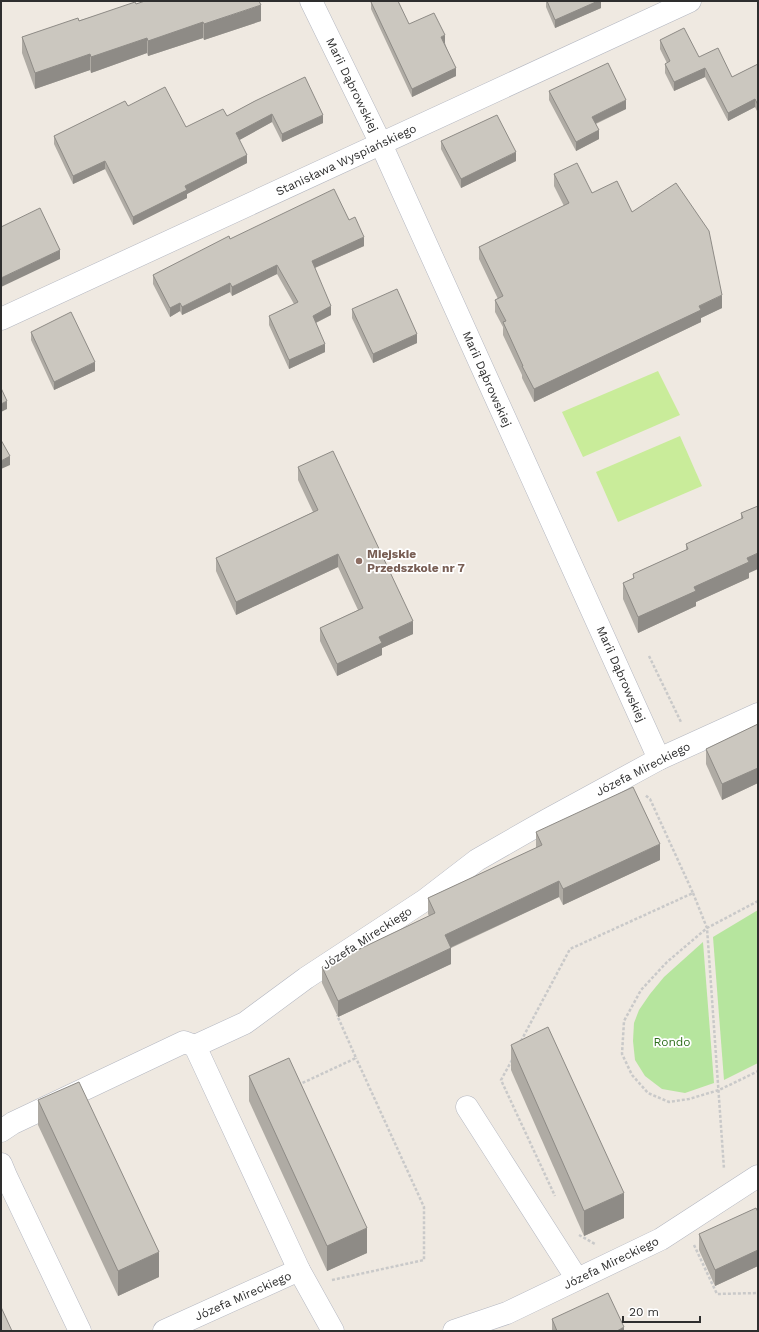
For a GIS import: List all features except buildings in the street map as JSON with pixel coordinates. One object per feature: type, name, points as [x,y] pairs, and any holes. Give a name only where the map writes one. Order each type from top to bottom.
[{"type":"street","name":"Marii Dąbrowskiej","points":[[311,1],[381,144],[660,759]]},
{"type":"street","name":"Stanisława Wyspiańskiego","points":[[1,319],[690,1]]},
{"type":"street","name":"Józefa Mireckiego","points":[[333,1331],[299,1270],[195,1046],[245,1023],[306,978],[425,900],[477,860],[660,759],[758,714]]},
{"type":"street","points":[[1,1131],[13,1123],[184,1042],[195,1046]]},
{"type":"street","points":[[467,1107],[577,1279]]},
{"type":"street","points":[[1,1164],[80,1331]]},
{"type":"street","name":"Józefa Mireckiego","points":[[454,1331],[507,1313],[661,1239],[758,1176]]},
{"type":"street","name":"Józefa Mireckiego","points":[[164,1331],[299,1270]]},
{"type":"path","points":[[640,792],[650,799],[693,893],[707,928],[726,1196]]},
{"type":"path","points":[[519,1046],[570,949],[693,893]]},
{"type":"path","points":[[758,901],[707,928],[667,962],[641,990],[624,1021],[622,1054],[632,1075],[648,1093],[669,1102],[689,1099],[719,1090],[758,1071]]},
{"type":"path","points":[[330,1280],[424,1260],[424,1207],[337,1015]]},
{"type":"path","points":[[515,1053],[501,1080],[557,1202]]},
{"type":"path","points":[[292,1088],[356,1058]]},
{"type":"path","points":[[577,1234],[618,1259]]},
{"type":"path","points":[[692,1241],[717,1294],[758,1294]]},
{"type":"green space","points":[[658,371],[680,415],[583,457],[562,412]]},
{"type":"green space","points":[[680,436],[702,486],[618,522],[596,472]]},
{"type":"green space","name":"Rondo","points":[[758,910],[758,1063],[724,1080],[713,937]]},
{"type":"green space","name":"Rondo","points":[[703,942],[714,1083],[685,1093],[662,1089],[645,1076],[635,1060],[633,1041],[634,1023],[639,1010],[664,977]]},
{"type":"place","name":"Miejskie Przedszkole nr 7","points":[[359,561]]}]
